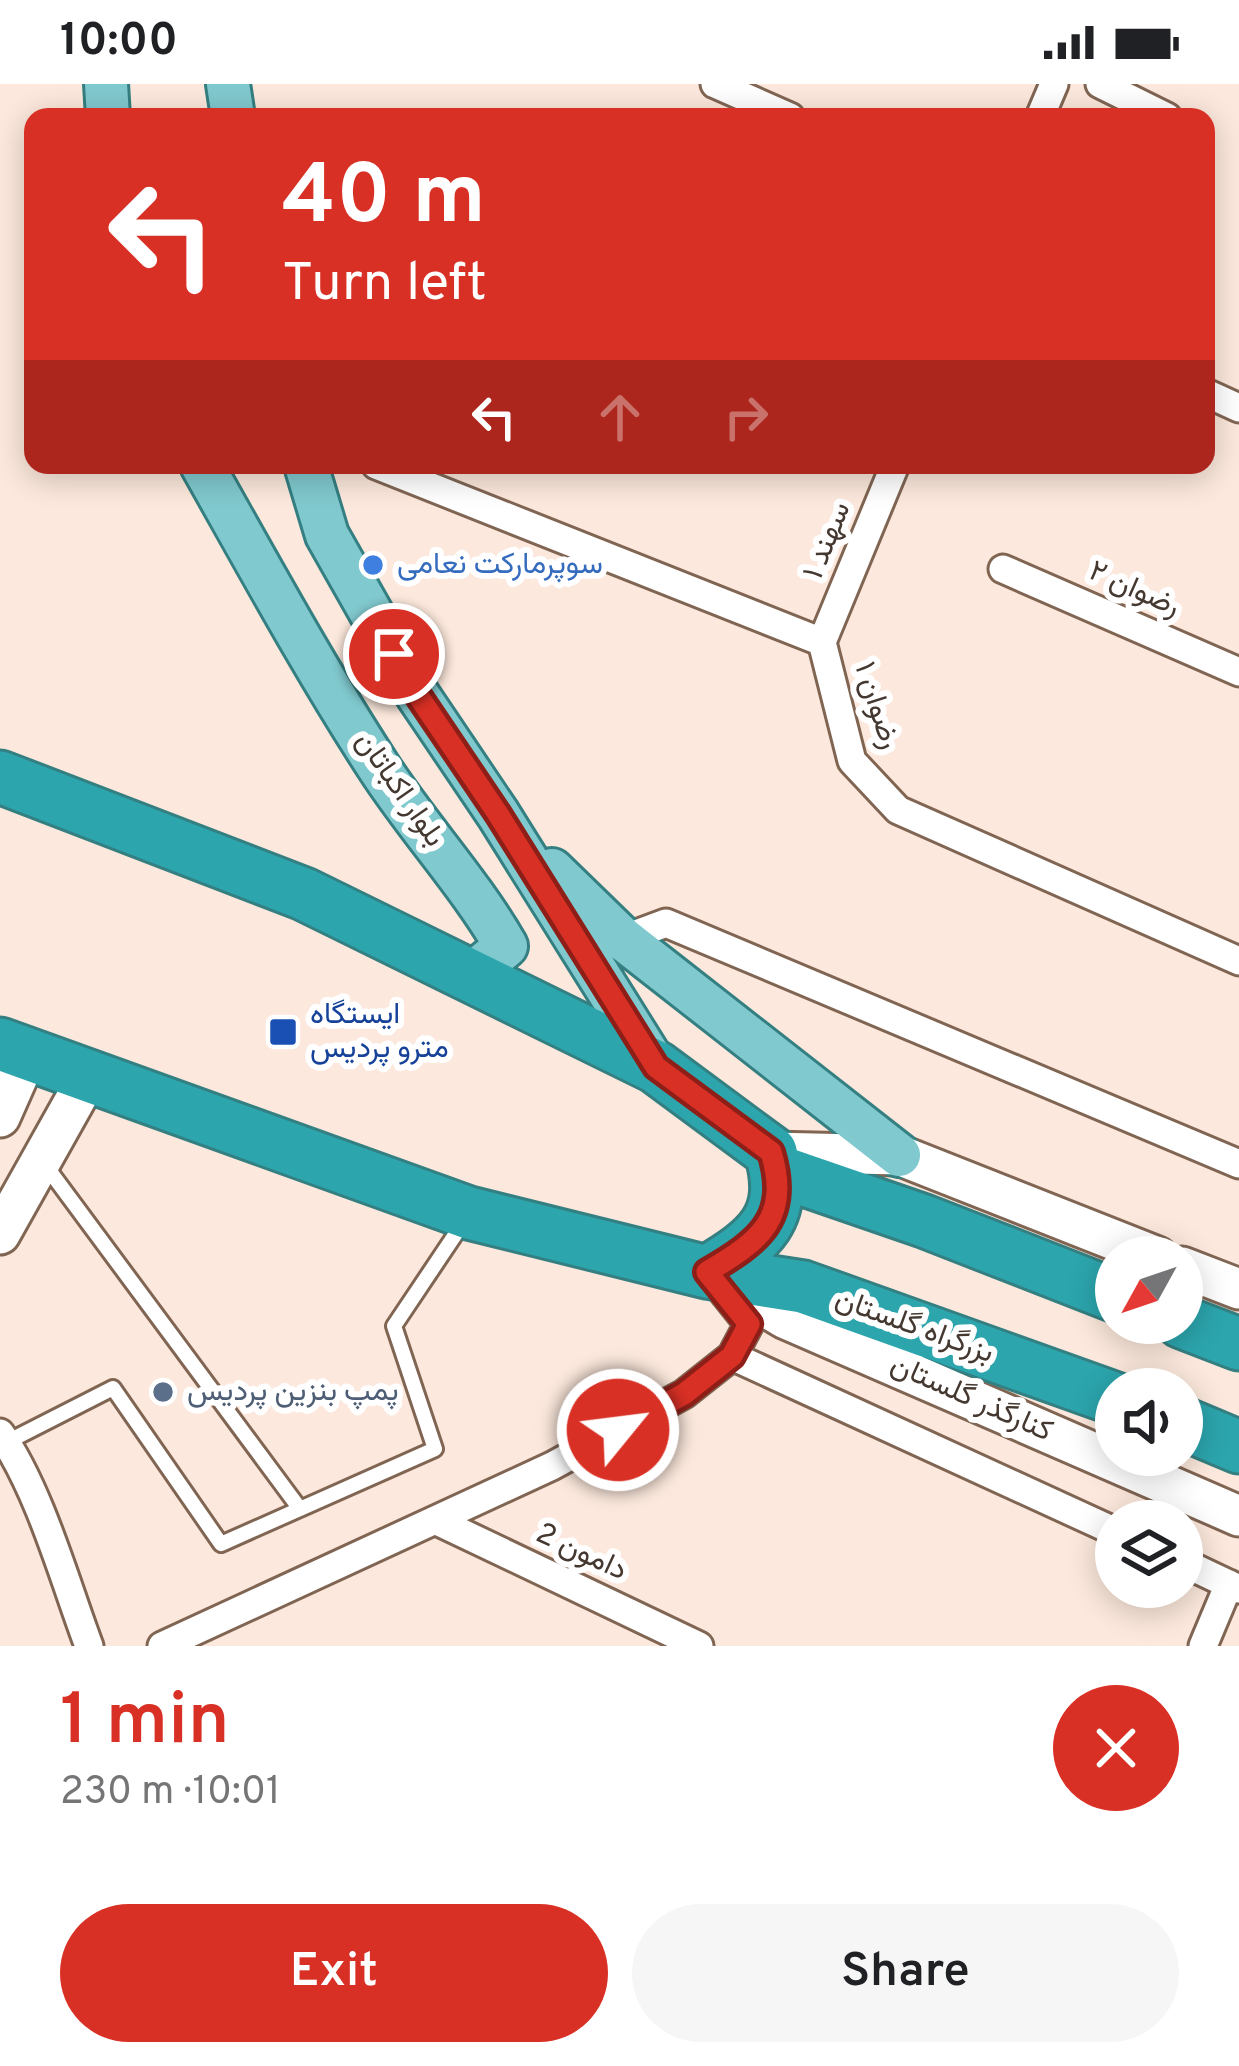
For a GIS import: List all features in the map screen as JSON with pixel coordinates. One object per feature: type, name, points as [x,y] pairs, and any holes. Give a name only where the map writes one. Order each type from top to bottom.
[{"type":"highway","points":[[0,777],[304,893],[656,1067],[774,1161],[1095,1288]]},
{"type":"highway","name":"بزرگراه گلستان","points":[[14,1050],[469,1214],[707,1272],[803,1287],[1095,1392]]},
{"type":"highway","points":[[707,1272],[747,1249],[774,1216],[774,1161]]},
{"type":"highway","points":[[1203,1330],[1239,1344]]},
{"type":"highway","points":[[1203,1432],[1239,1447]]},
{"type":"main road","name":"بلوار اکباتان","points":[[207,474],[380,770],[483,907],[506,946],[470,976]]},
{"type":"main road","points":[[309,474],[327,535],[417,694],[656,1067]]},
{"type":"main road","points":[[498,814],[623,940],[899,1155]]},
{"type":"street","points":[[715,84],[770,108]]},
{"type":"street","points":[[1100,84],[1149,108]]},
{"type":"street","name":"رضوان ۱","points":[[399,474],[822,642],[852,761],[898,810],[1239,961]]},
{"type":"street","name":"سهند ۱","points":[[822,642],[891,474]]},
{"type":"street","name":"رضوان ۲","points":[[1003,569],[1239,672]]},
{"type":"street","points":[[623,940],[665,923],[1239,1164]]},
{"type":"street","points":[[0,1117],[14,1050]]},
{"type":"street","points":[[0,1234],[88,1077]]},
{"type":"street","points":[[774,1161],[899,1155],[1104,1236]]},
{"type":"street","points":[[162,1646],[552,1466],[684,1394],[732,1356],[749,1324],[707,1272]]},
{"type":"street","name":"کنارگذر گلستان","points":[[707,1272],[784,1318],[1239,1516]]},
{"type":"street","points":[[1203,1275],[1239,1289]]},
{"type":"street","points":[[732,1356],[1095,1522]]},
{"type":"street","points":[[3,1437],[40,1515],[89,1646]]},
{"type":"street","name":"دامون 2","points":[[435,1520],[699,1646]]},
{"type":"street","points":[[1203,1572],[1234,1586],[1203,1646]]},
{"type":"lane","points":[[41,1159],[300,1509]]},
{"type":"lane","points":[[3,1437],[113,1388],[221,1544],[435,1449],[394,1326],[469,1214]]},
{"type":"place","name":"سوپرمارکت نعامی","points":[[373,565]]},
{"type":"place","name":"ایستگاه مترو پردیس","points":[[283,1032]]},
{"type":"place","name":"پمپ بنزین پردیس","points":[[163,1392]]},
{"type":"route","points":[[394,654],[656,1067],[771,1152],[776,1170],[774,1216],[747,1249],[707,1272],[749,1324],[732,1356],[684,1394],[618,1430]]}]
